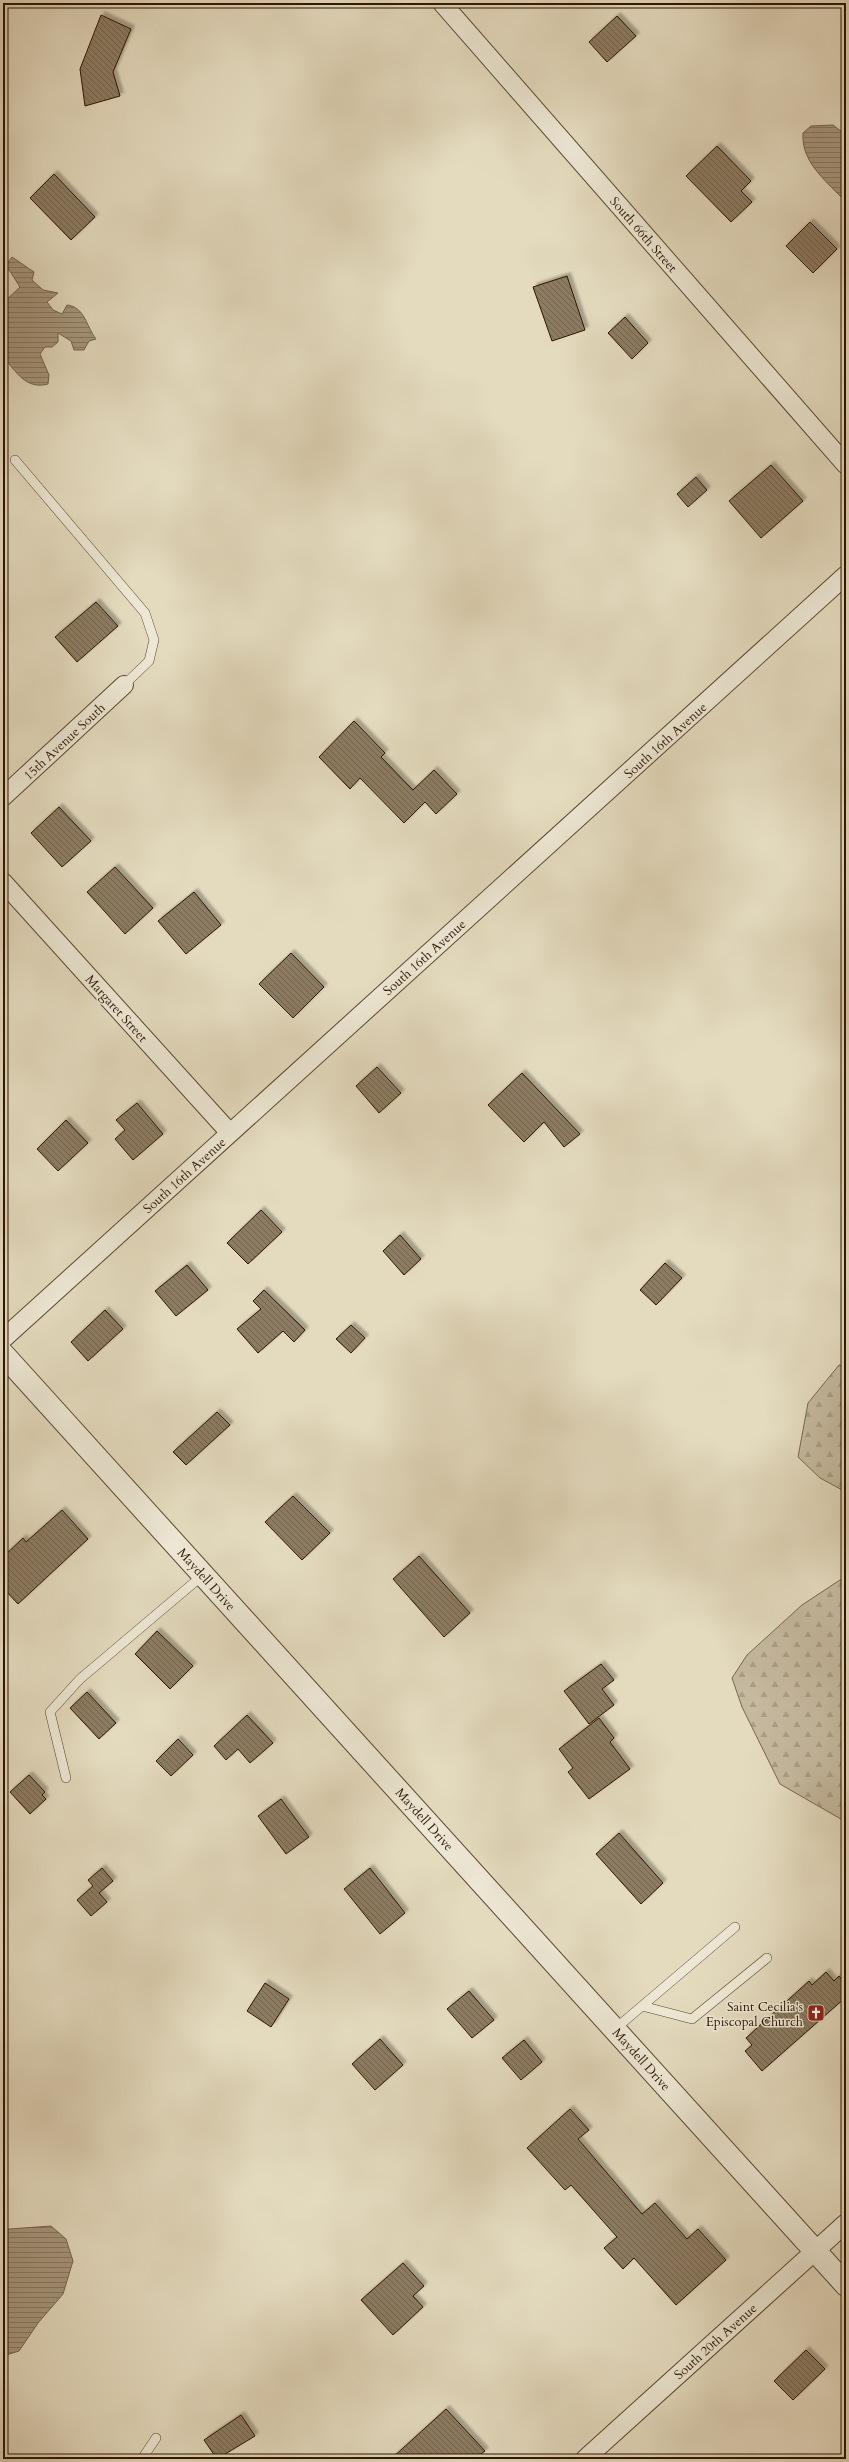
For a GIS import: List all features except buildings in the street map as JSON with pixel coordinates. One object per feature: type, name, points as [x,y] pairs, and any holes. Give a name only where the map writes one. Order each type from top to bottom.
[{"type":"street","name":"South 66th Street","points":[[442,3],[846,465]]},
{"type":"street","name":"South 16th Avenue","points":[[3,1339],[846,575]]},
{"type":"street","name":"15th Avenue South","points":[[3,797],[124,685]]},
{"type":"street","name":"Margaret Street","points":[[3,882],[230,1133]]},
{"type":"street","name":"Maydell Drive","points":[[3,1354],[846,2285]]},
{"type":"street","name":"South 20th Avenue","points":[[585,2459],[846,2223]]},
{"type":"lane","points":[[15,460],[145,613],[154,640],[149,661],[124,685]]},
{"type":"lane","points":[[66,1778],[50,1712],[80,1679],[203,1575]]},
{"type":"lane","points":[[615,2029],[735,1927]]},
{"type":"lane","points":[[642,2006],[692,2019],[767,1958]]},
{"type":"lane","points":[[142,2459],[156,2438]]},
{"type":"green space","points":[[839,1365],[846,1366],[846,1492],[820,1478],[798,1457],[808,1403]]},
{"type":"green space","points":[[846,1576],[846,1822],[780,1784],[742,1707],[732,1678],[747,1655],[802,1605]]},
{"type":"shaded area","points":[[833,125],[846,135],[846,200],[842,198],[815,169],[803,143],[803,133],[811,126]]},
{"type":"shaded area","points":[[12,257],[34,272],[32,280],[43,290],[58,293],[47,302],[53,310],[62,314],[67,305],[78,309],[96,339],[89,341],[84,350],[74,350],[71,341],[58,333],[58,342],[52,347],[45,347],[40,354],[49,375],[48,384],[40,385],[28,382],[17,373],[3,356],[3,303],[20,287],[6,265]]},
{"type":"shaded area","points":[[51,2226],[66,2239],[73,2261],[63,2294],[38,2323],[19,2351],[3,2356],[3,2233],[9,2229]]},
{"type":"place","name":"Saint Cecilia's Episcopal Church","points":[[816,2013]]}]
